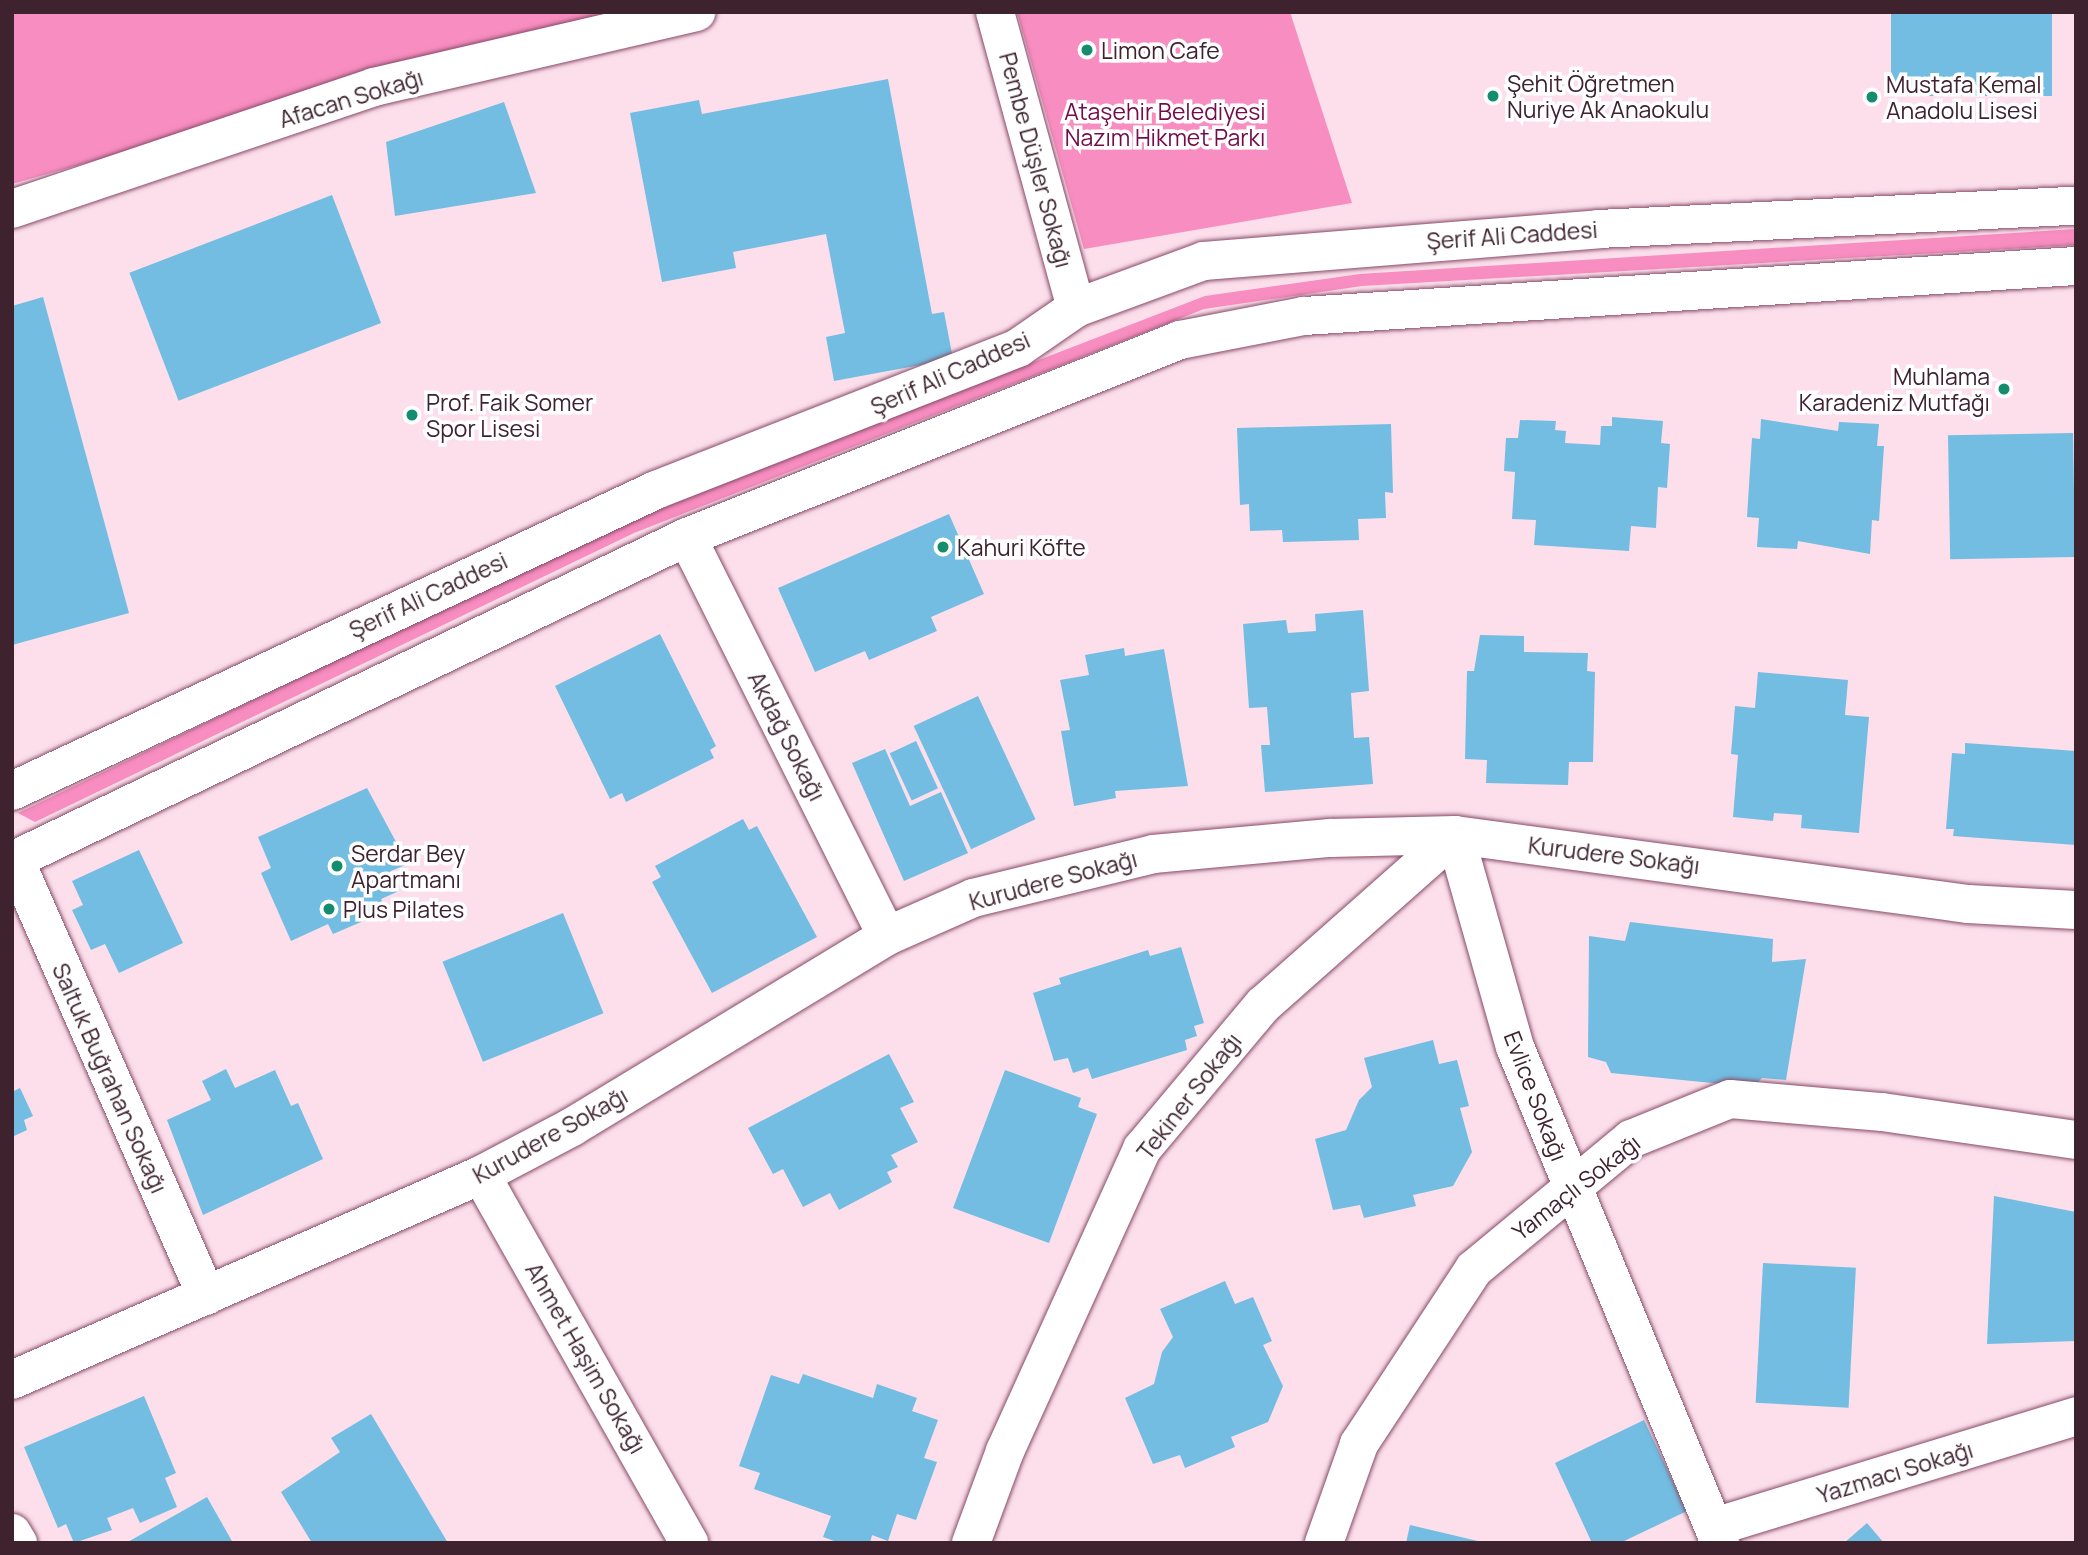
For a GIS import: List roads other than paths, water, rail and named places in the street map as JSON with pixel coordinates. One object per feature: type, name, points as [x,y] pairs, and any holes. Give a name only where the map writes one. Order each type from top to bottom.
[{"type":"street","name":"Afacan Sokağı","points":[[12,209],[374,87],[696,12]]},
{"type":"street","name":"Pembe Düşler Sokağı","points":[[995,12],[1076,309]]},
{"type":"street","name":"Şerif Ali Caddesi","points":[[12,791],[656,490],[1018,348],[1076,309],[1204,261],[1599,229],[2076,206]]},
{"type":"street","points":[[13,858],[687,537],[1180,340],[1304,316],[2076,266]]},
{"type":"street","name":"Akdağ Sokağı","points":[[687,537],[887,936]]},
{"type":"street","name":"Kurudere Sokağı","points":[[12,1380],[481,1175],[572,1127],[887,936],[973,898],[1153,853],[1330,838],[1455,835],[1968,904],[2076,910]]},
{"type":"street","name":"Evlice Sokağı","points":[[1455,835],[1515,1047],[1571,1188],[1717,1535]]},
{"type":"street","name":"Tekiner Sokağı","points":[[971,1543],[1004,1451],[1142,1149],[1263,1005],[1455,835]]},
{"type":"street","name":"Saltuk Buğrahan Sokağı","points":[[13,858],[206,1296]]},
{"type":"street","name":"Yamaçlı Sokağı","points":[[1324,1543],[1359,1444],[1474,1269],[1631,1139],[1730,1099],[1909,1115],[2076,1140]]},
{"type":"street","name":"Ahmet Haşim Sokağı","points":[[481,1175],[689,1543]]},
{"type":"street","name":"Yazmacı Sokağı","points":[[1717,1535],[2076,1416]]},
{"type":"street","points":[[12,1533],[18,1543]]},
{"type":"place","name":"Limon Cafe","points":[[1087,50]]},
{"type":"place","name":"Şehit Öğretmen Nuriye Ak Anaokulu","points":[[1493,96]]},
{"type":"place","name":"Mustafa Kemal Anadolu Lisesi","points":[[1872,97]]},
{"type":"place","name":"Muhlama Karadeniz Mutfağı","points":[[2004,389]]},
{"type":"place","name":"Prof. Faik Somer Spor Lisesi","points":[[412,415]]},
{"type":"place","name":"Kahuri Köfte","points":[[943,547]]},
{"type":"place","name":"Serdar Bey Apartmanı","points":[[337,866]]},
{"type":"place","name":"Plus Pilates","points":[[329,909]]},
{"type":"park label","name":"Ataşehir Belediyesi Nazım Hikmet Parkı","points":[[1165,124]]}]
